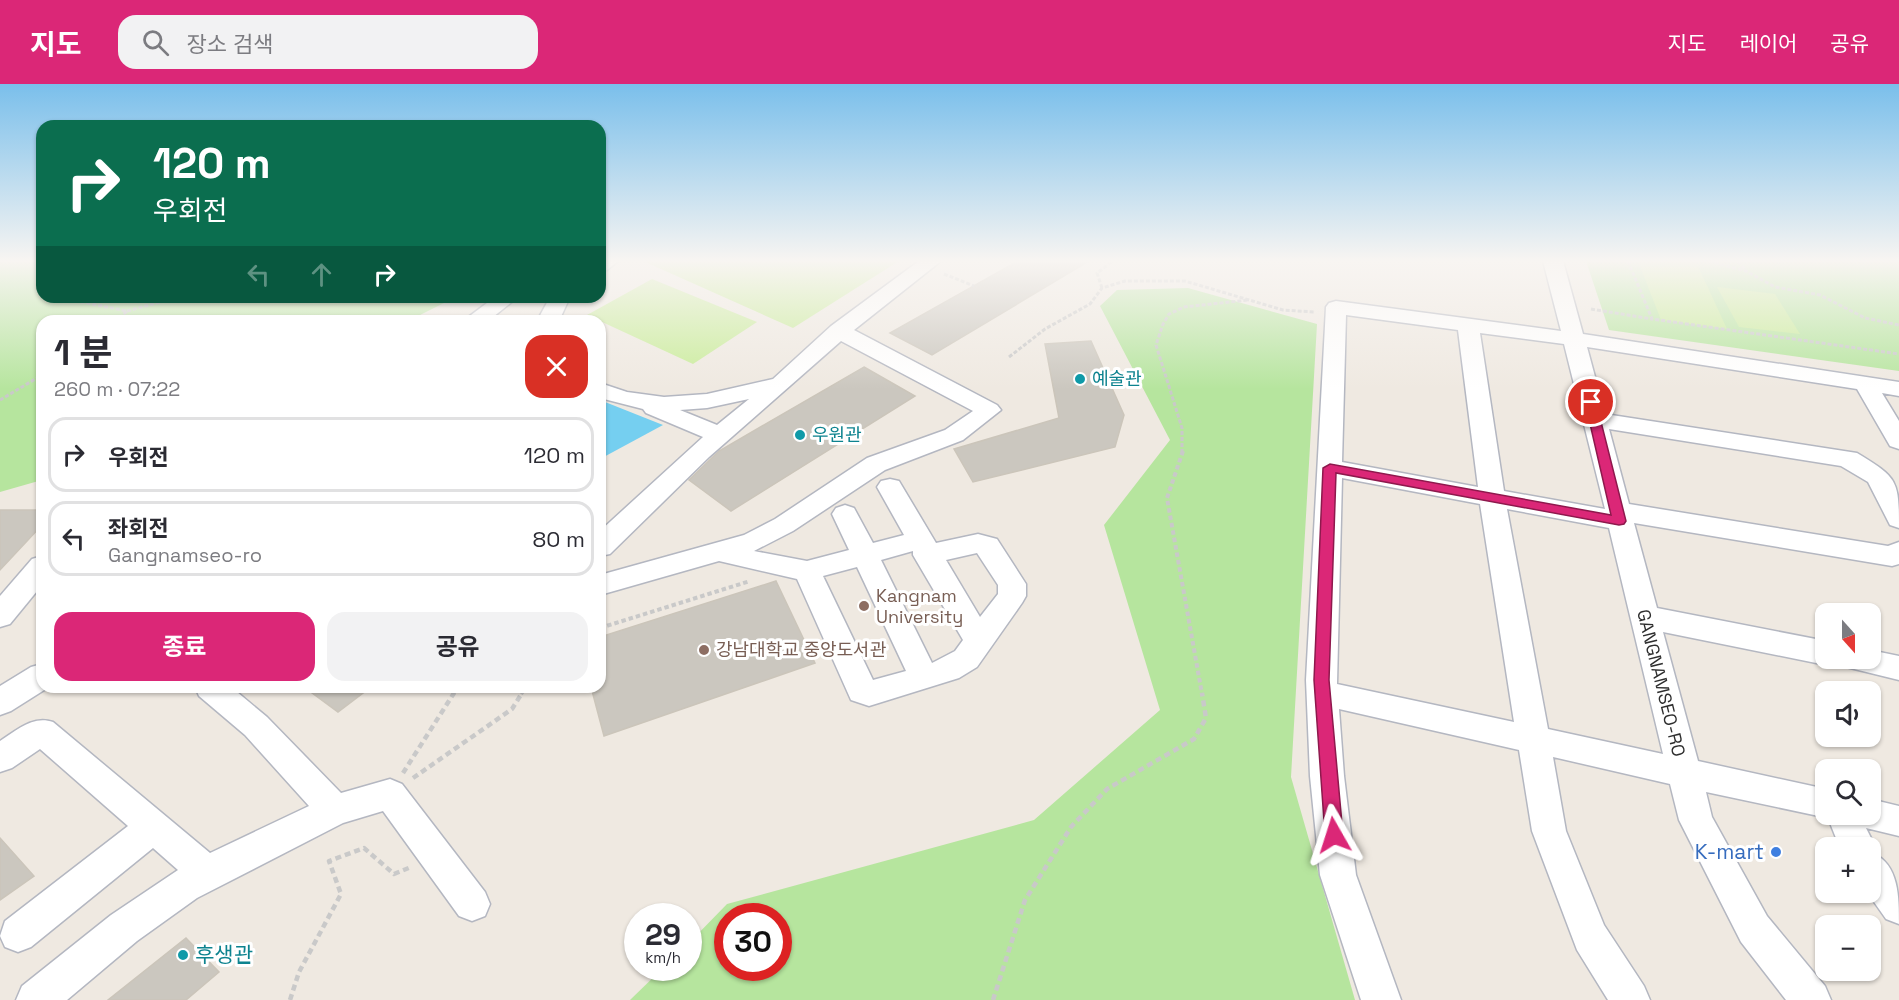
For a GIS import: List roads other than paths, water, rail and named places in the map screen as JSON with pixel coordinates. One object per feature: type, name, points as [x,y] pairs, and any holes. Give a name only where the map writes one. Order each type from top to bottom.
[{"type":"street","points":[[482,315],[498,304]]},
{"type":"street","points":[[606,541],[719,435],[782,383],[839,331],[875,304]]},
{"type":"street","name":"GANGNAMSEO-RO","points":[[1565,304],[1696,819],[1754,929],[1811,1000]]},
{"type":"street","points":[[1381,1000],[1338,874],[1327,776],[1322,693],[1336,307],[1574,339],[1899,389]]},
{"type":"street","points":[[1468,325],[1492,497],[1549,831],[1590,937],[1630,1000]]},
{"type":"street","points":[[606,583],[753,542],[784,525],[876,464],[954,435],[989,410],[839,331]]},
{"type":"street","points":[[639,402],[672,404],[709,402],[782,383]]},
{"type":"street","points":[[1865,384],[1899,441]]},
{"type":"street","points":[[606,392],[639,402],[719,435]]},
{"type":"street","points":[[1595,420],[1848,459],[1878,477],[1899,519]]},
{"type":"street","points":[[1330,468],[1492,497],[1618,516],[1892,556],[1899,552]]},
{"type":"street","points":[[890,487],[923,548],[979,641]]},
{"type":"street","points":[[844,514],[924,678]]},
{"type":"street","points":[[720,551],[749,560],[800,569],[865,556],[978,543],[987,546],[1012,584],[1012,596],[966,659],[948,670],[869,694],[862,691],[800,569]]},
{"type":"street","points":[[0,616],[36,573]]},
{"type":"street","points":[[1645,617],[1815,651]]},
{"type":"street","points":[[1881,664],[1899,668]]},
{"type":"street","points":[[0,702],[36,679]]},
{"type":"street","points":[[217,693],[256,726],[335,810]]},
{"type":"street","points":[[1322,693],[1815,802]]},
{"type":"street","points":[[0,758],[42,731],[207,873]]},
{"type":"street","points":[[36,1000],[124,928],[184,886],[335,810],[390,794],[472,904]]},
{"type":"street","points":[[1881,817],[1899,821]]},
{"type":"street","points":[[18,934],[153,828]]},
{"type":"street","points":[[1881,883],[1899,907]]},
{"type":"water","points":[[606,402],[663,425],[606,456]]},
{"type":"place","name":"예술관","points":[[1080,379]]},
{"type":"place","name":"우원관","points":[[800,435]]},
{"type":"place","name":"Kangnam University","points":[[864,606]]},
{"type":"place","name":"강남대학교 중앙도서관","points":[[704,650]]},
{"type":"place","name":"K-mart","points":[[1776,852]]},
{"type":"place","name":"후생관","points":[[183,955]]}]
